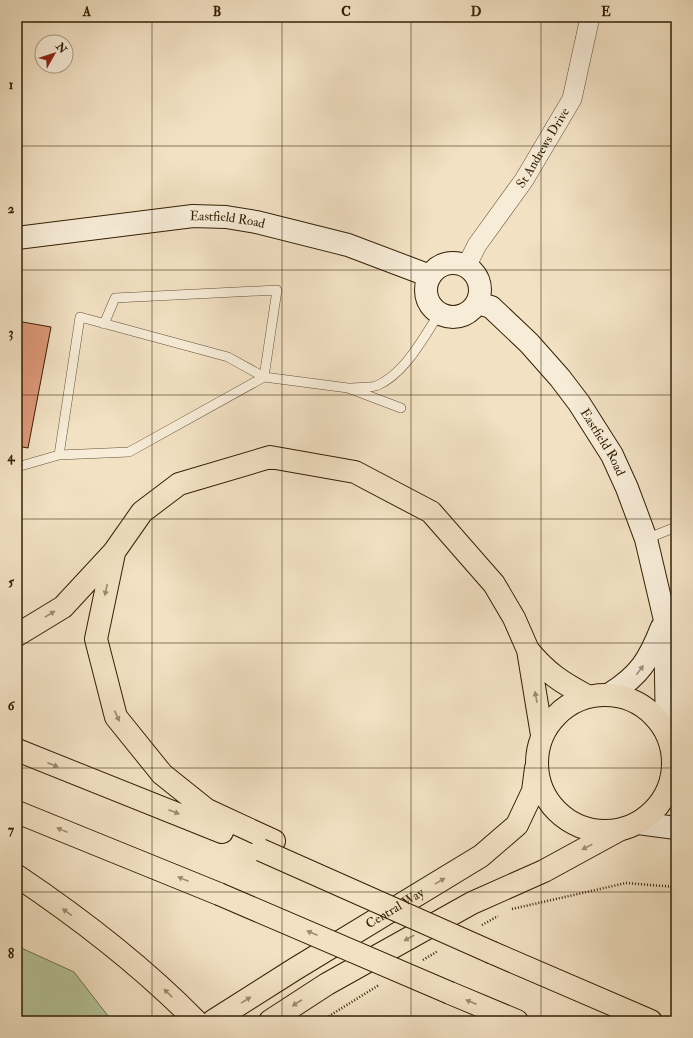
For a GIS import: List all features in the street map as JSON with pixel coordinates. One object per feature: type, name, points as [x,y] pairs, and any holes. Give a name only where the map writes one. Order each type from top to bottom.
[{"type":"main road","points":[[17,635],[63,606],[114,552],[142,512],[179,484],[270,457],[355,472],[431,512],[494,584],[514,618],[528,650],[542,735]]},
{"type":"main road","points":[[114,552],[96,639],[116,717],[162,774],[207,810],[268,846]]},
{"type":"main road","points":[[528,650],[543,668],[560,682],[587,696]]},
{"type":"main road","points":[[270,1021],[327,984],[472,903],[544,871],[630,826],[650,815],[664,797],[672,777],[674,754],[667,732],[656,716],[641,704],[628,698],[610,694],[587,696],[569,704],[553,718],[542,735],[538,747],[537,763],[541,786],[552,805],[567,819],[586,828],[607,831],[630,826]]},
{"type":"main road","points":[[17,750],[200,822],[268,846],[499,948],[658,1021]]},
{"type":"main road","name":"Central Way","points":[[213,1021],[295,969],[481,856],[504,838],[517,825],[533,791],[537,763]]},
{"type":"main road","points":[[17,812],[219,894],[517,1021]]},
{"type":"main road","points":[[17,876],[108,942],[165,989],[196,1021]]},
{"type":"main road","points":[[499,948],[651,1021]]},
{"type":"street","name":"St Andrews Drive","points":[[466,267],[477,245],[524,180],[572,99],[590,17]]},
{"type":"street","name":"Eastfield Road","points":[[17,238],[193,216],[226,217],[256,222],[348,244],[430,276]]},
{"type":"street","points":[[458,264],[466,267],[478,279],[480,287],[477,303],[464,315],[456,318],[439,314],[428,301],[426,292],[430,276],[443,266],[458,264]]},
{"type":"street","name":"Eastfield Road","points":[[477,303],[490,307],[529,343],[579,403],[612,455],[627,488],[646,539],[665,620],[667,732]]},
{"type":"street","points":[[610,694],[630,681],[640,671],[656,642],[665,620]]},
{"type":"street","points":[[630,826],[676,828]]},
{"type":"lane","points":[[104,324],[114,298],[277,290],[264,377]]},
{"type":"lane","points":[[59,455],[80,317],[228,357],[264,377],[348,388],[375,386],[403,366],[439,314]]},
{"type":"lane","points":[[17,467],[59,455],[129,452],[264,377]]},
{"type":"lane","points":[[348,388],[401,408]]},
{"type":"lane","points":[[646,539],[676,527]]},
{"type":"green space","points":[[17,946],[74,972],[112,1021],[17,1021]]},
{"type":"building","points":[[17,321],[51,327],[28,448],[17,446]]}]
